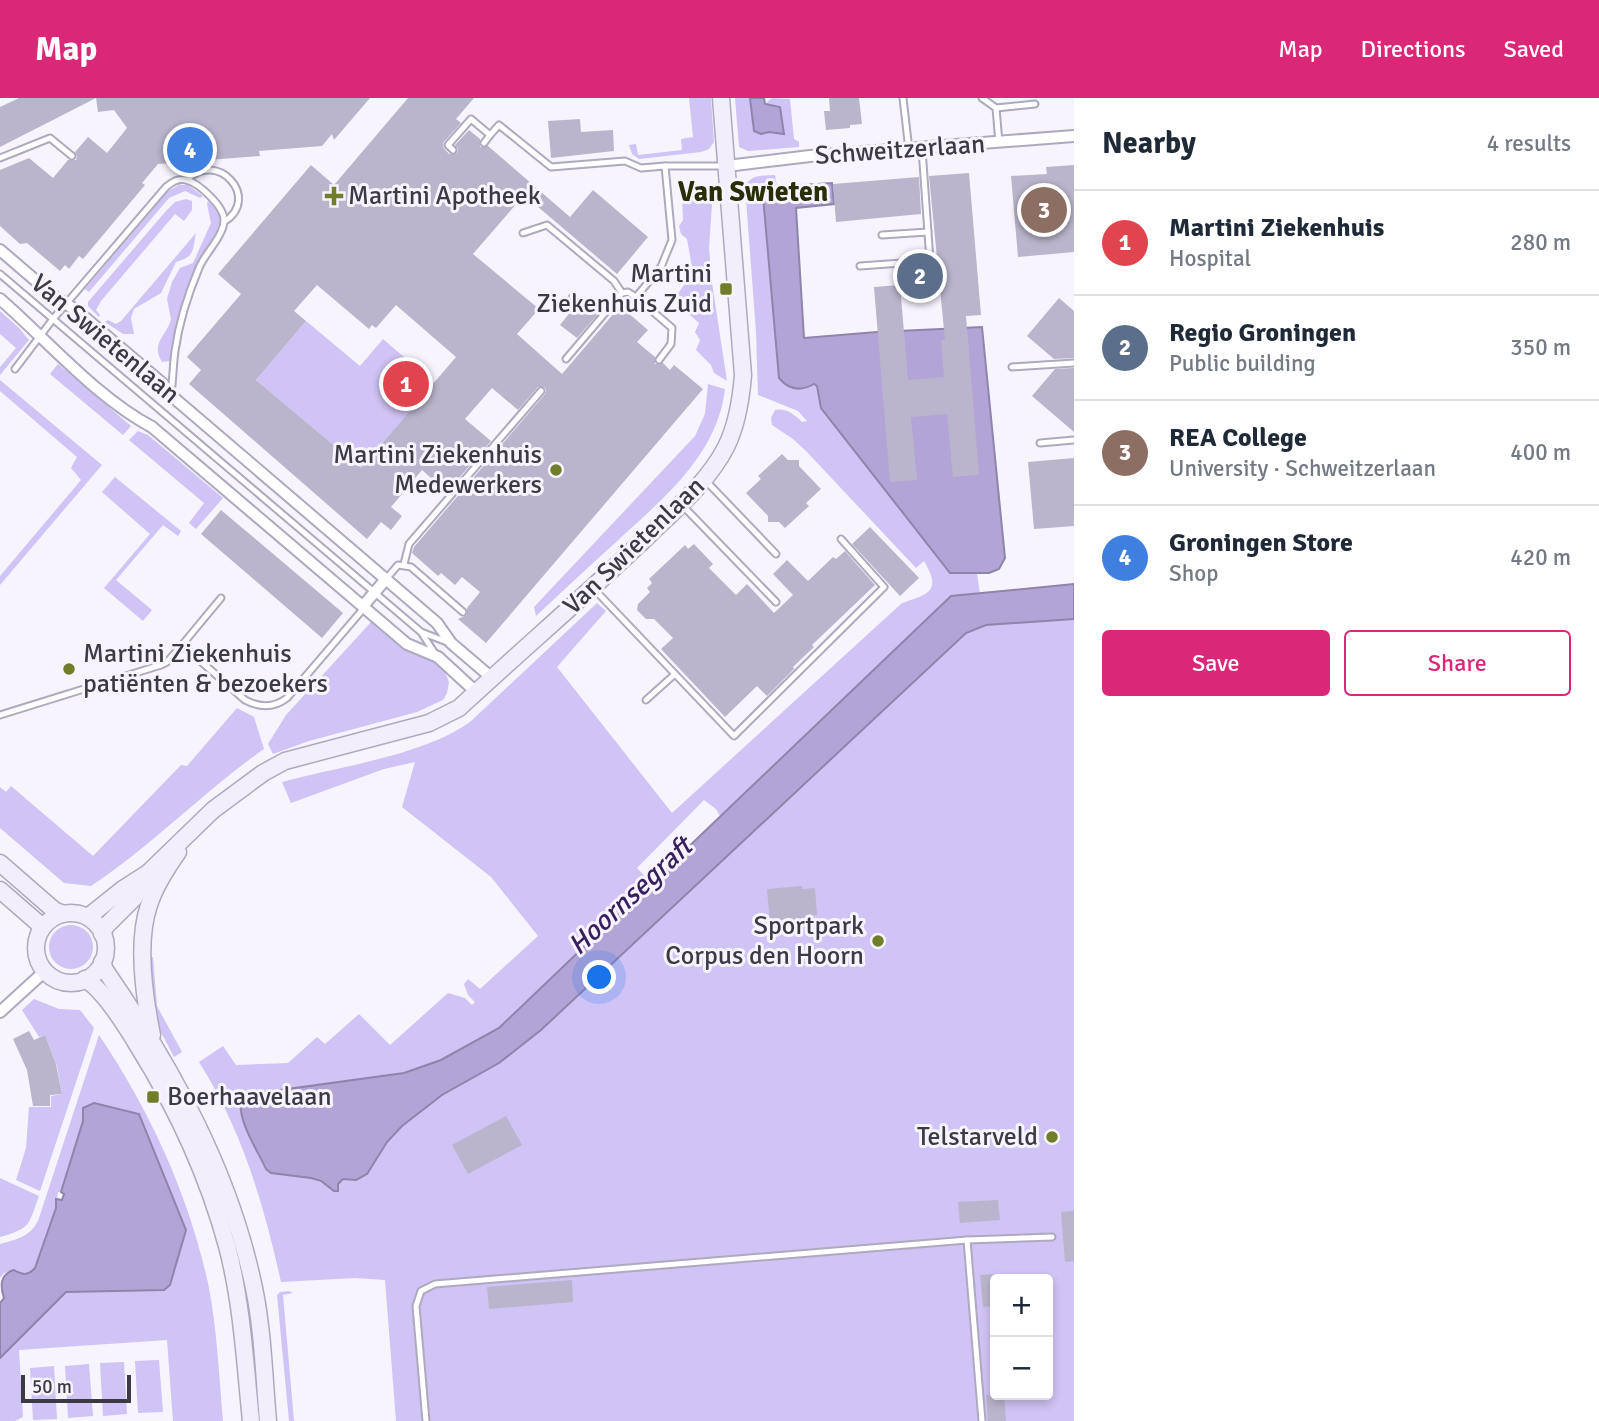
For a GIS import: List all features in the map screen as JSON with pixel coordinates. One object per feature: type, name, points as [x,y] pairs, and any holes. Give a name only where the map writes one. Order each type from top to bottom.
[{"type":"main road","name":"Van Swietenlaan","points":[[88,918],[123,889],[148,873],[196,825],[241,787],[285,761],[429,723],[459,708],[704,480],[726,447],[741,396],[741,352],[721,98]]},
{"type":"main road","points":[[154,1044],[146,1004],[142,933],[159,884],[196,825]]},
{"type":"main road","points":[[0,863],[54,910],[63,914]]},
{"type":"main road","name":"Van Swietenlaan","points":[[102,934],[106,926],[134,898],[148,873]]},
{"type":"main road","points":[[0,890],[38,923],[41,929]]},
{"type":"main road","points":[[75,913],[88,918],[102,934],[105,950],[102,962],[95,972],[85,979],[64,981],[45,971],[36,951],[41,929],[50,919],[63,914],[75,913]]},
{"type":"main road","points":[[102,962],[181,1090],[213,1160],[240,1237],[255,1292],[268,1421]]},
{"type":"main road","points":[[85,979],[92,983],[115,1013],[155,1073],[183,1128],[202,1176],[226,1245],[237,1294],[250,1421]]},
{"type":"street","name":"Schweitzerlaan","points":[[727,166],[810,156],[1074,136]]},
{"type":"street","name":"Van Swietenlaan","points":[[0,250],[55,298],[97,327],[163,384],[171,394],[437,623],[451,643],[492,678]]},
{"type":"street","name":"Van Swietenlaan","points":[[0,299],[135,418],[152,427],[363,607],[413,648],[438,657],[476,692]]},
{"type":"street","points":[[363,607],[386,579]]},
{"type":"street","points":[[0,1012],[45,971]]},
{"type":"lane","points":[[903,98],[909,150]]},
{"type":"lane","points":[[982,98],[996,108],[1035,104]]},
{"type":"lane","points":[[996,108],[999,143]]},
{"type":"lane","points":[[453,150],[448,145],[471,119],[490,135]]},
{"type":"lane","points":[[484,143],[499,125],[551,167],[625,161],[642,169],[665,166],[727,166]]},
{"type":"lane","points":[[0,158],[50,138],[72,156]]},
{"type":"lane","points":[[860,266],[930,261],[922,149]]},
{"type":"lane","points":[[636,297],[661,267],[672,240],[665,166]]},
{"type":"lane","points":[[15,369],[53,319],[166,187],[177,180],[187,180],[198,172],[220,172],[231,180],[238,195],[238,207],[230,219],[224,222],[200,266],[188,298],[175,352],[171,394]]},
{"type":"lane","points":[[187,180],[221,208],[224,222]]},
{"type":"lane","points":[[523,233],[547,225],[614,281],[622,293]]},
{"type":"lane","points":[[882,235],[928,232]]},
{"type":"lane","name":"Van Swietenlaan","points":[[0,274],[421,632]]},
{"type":"lane","points":[[566,359],[622,293],[628,292],[672,328],[671,344],[659,360]]},
{"type":"lane","points":[[1012,367],[1074,363]]},
{"type":"lane","points":[[404,564],[409,544],[541,391]]},
{"type":"lane","points":[[1040,443],[1074,440]]},
{"type":"lane","points":[[704,480],[776,554]]},
{"type":"lane","points":[[681,504],[776,602]]},
{"type":"lane","points":[[592,587],[734,736],[884,587],[841,539]]},
{"type":"lane","points":[[386,579],[398,565],[411,566],[463,612]]},
{"type":"lane","points":[[0,715],[167,662],[222,598]]},
{"type":"lane","points":[[182,645],[245,700],[253,705],[271,706],[288,698],[363,607]]},
{"type":"lane","points":[[421,632],[451,643]]},
{"type":"lane","points":[[421,632],[438,657]]},
{"type":"lane","points":[[646,700],[675,674]]},
{"type":"lane","points":[[426,1421],[416,1306],[421,1292],[435,1284],[967,1240],[1052,1237]]},
{"type":"lane","points":[[967,1240],[982,1421]]},
{"type":"shaded area","points":[[689,98],[711,98],[714,142],[709,149],[639,159],[632,154],[629,145],[636,144],[638,155],[682,150],[681,139],[693,137]]},
{"type":"shaded area","points":[[735,98],[750,98],[753,129],[761,134],[782,134],[779,106],[765,104],[772,98],[790,99],[794,139],[799,142],[799,147],[748,151],[739,147]]},
{"type":"shaded area","points":[[750,98],[764,98],[765,104],[780,107],[784,134],[761,134],[754,131]]},
{"type":"shaded area","name":"Sportpark Corpus den Hoorn","points":[[775,175],[777,187],[770,187],[797,389],[814,384],[817,386],[821,408],[950,572],[977,573],[980,594],[951,596],[720,816],[716,809],[704,800],[637,868],[651,883],[499,1028],[441,1060],[404,1073],[240,1102],[241,1111],[246,1128],[266,1169],[311,1178],[329,1186],[338,1184],[343,1179],[356,1180],[367,1175],[387,1142],[402,1126],[442,1095],[499,1063],[541,1030],[966,633],[986,625],[1074,619],[1074,1421],[396,1421],[385,1280],[355,1278],[281,1282],[259,1196],[240,1141],[199,1062],[223,1046],[236,1065],[288,1063],[317,1037],[325,1044],[359,1014],[390,1045],[448,993],[465,998],[472,1005],[475,1002],[468,995],[464,984],[468,979],[480,989],[538,936],[491,877],[402,807],[415,762],[384,769],[291,803],[282,782],[405,752],[451,734],[470,722],[597,603],[606,611],[557,667],[672,813],[902,603],[930,590],[932,579],[924,561],[916,568],[806,451],[772,425],[771,418],[775,410],[783,410],[802,422],[807,421],[798,411],[758,395],[745,186],[754,178]]},
{"type":"shaded area","points":[[832,183],[834,204],[796,208],[804,338],[982,327],[1005,558],[999,569],[989,573],[950,573],[821,408],[817,386],[814,384],[795,388],[779,378],[763,196],[770,187]]},
{"type":"shaded area","points":[[179,185],[188,185],[203,196],[200,198],[185,191],[169,198],[89,292],[85,289],[168,191]]},
{"type":"shaded area","points":[[703,192],[710,195],[712,204],[709,248],[711,271],[707,272],[709,283],[712,283],[727,381],[714,373],[711,365],[696,350],[700,340],[695,332],[699,323],[673,300],[693,273],[687,239],[681,234],[679,226],[683,220],[682,195]]},
{"type":"shaded area","points":[[186,199],[192,201],[192,210],[184,221],[175,214],[101,301],[96,310],[99,317],[88,306],[88,302],[166,211],[175,202]]},
{"type":"shaded area","points":[[208,201],[218,211],[219,224],[187,290],[176,325],[170,361],[162,362],[159,345],[171,319],[167,299],[180,268],[193,263],[211,223]]},
{"type":"shaded area","points":[[196,233],[192,252],[187,258],[176,262],[161,293],[134,309],[131,318],[134,334],[123,334],[105,322],[108,320],[116,324],[121,321]]},
{"type":"shaded area","points":[[0,311],[29,340],[0,375],[0,367],[16,348],[0,334]]},
{"type":"shaded area","points":[[306,321],[360,366],[383,339],[434,383],[361,468],[256,380]]},
{"type":"shaded area","points":[[58,364],[131,426],[123,435],[50,374]]},
{"type":"shaded area","points":[[0,380],[102,465],[0,585],[0,576],[81,480],[71,468],[77,457],[0,391]]},
{"type":"shaded area","points":[[708,384],[725,389],[720,413],[699,456],[668,493],[536,616],[534,607],[695,436],[705,414]]},
{"type":"shaded area","points":[[138,431],[148,435],[223,498],[196,529],[189,523],[204,503],[129,440]]},
{"type":"shaded area","points":[[115,477],[181,531],[178,536],[163,525],[116,580],[152,610],[143,621],[104,588],[150,534],[102,492]]},
{"type":"shaded area","points":[[1074,584],[1074,619],[986,625],[966,633],[541,1030],[499,1063],[442,1095],[402,1126],[387,1142],[367,1174],[356,1180],[343,1179],[338,1184],[338,1191],[334,1191],[321,1181],[271,1173],[266,1169],[242,1116],[241,1098],[244,1095],[404,1073],[441,1060],[499,1028],[951,596]]},
{"type":"shaded area","points":[[372,621],[410,653],[433,660],[444,670],[449,682],[443,700],[417,712],[309,741],[273,754],[268,744],[286,715]]},
{"type":"shaded area","points":[[237,708],[254,717],[264,749],[91,886],[64,883],[0,828],[0,787],[6,792],[11,786],[93,856],[181,765],[187,766]]},
{"type":"shaded area","points":[[71,925],[87,931],[93,947],[87,963],[71,969],[55,963],[49,947],[55,931]]},
{"type":"shaded area","points":[[147,957],[153,957],[157,1006],[182,1052],[174,1057],[155,1021]]},
{"type":"shaded area","points":[[34,999],[59,1009],[80,1010],[94,1028],[40,1191],[16,1180],[26,1148],[29,1107],[51,1107],[51,1096],[62,1094],[57,1066],[45,1035],[39,1037],[22,1010]]},
{"type":"shaded area","points":[[99,1035],[151,1123],[190,1217],[211,1300],[223,1421],[173,1421],[167,1340],[19,1350],[23,1417],[15,1421],[0,1421],[0,1358],[66,1292],[164,1290],[186,1230],[139,1114],[84,1108],[83,1121],[35,1268],[25,1274],[14,1270],[4,1273],[0,1278],[0,1244],[27,1234],[38,1221]]},
{"type":"shaded area","points":[[94,1103],[139,1114],[186,1230],[170,1285],[164,1290],[66,1292],[0,1358],[0,1303],[4,1298],[2,1281],[6,1274],[14,1270],[25,1274],[35,1268],[56,1208],[56,1199],[62,1200],[64,1194],[61,1192],[83,1121],[83,1108]]},
{"type":"shaded area","points":[[0,1178],[39,1196],[27,1224],[18,1231],[0,1237]]},
{"type":"shaded area","points":[[289,1291],[293,1293],[283,1295],[294,1421],[289,1421],[277,1295]]},
{"type":"shaded area","points":[[159,1360],[163,1412],[138,1413],[135,1361]]},
{"type":"shaded area","points":[[124,1362],[127,1414],[103,1416],[100,1363]]},
{"type":"shaded area","points":[[89,1364],[93,1416],[68,1418],[65,1366]]},
{"type":"shaded area","points":[[54,1366],[57,1419],[33,1420],[30,1368]]},
{"type":"building","points":[[19,98],[96,98],[0,147],[0,107]]},
{"type":"building","points":[[96,98],[370,98],[334,140],[332,134],[322,146],[259,151],[260,156],[158,164],[142,183],[145,185],[83,259],[79,256],[69,269],[65,265],[60,271],[27,243],[20,244],[0,226],[0,170],[29,158],[53,178],[68,160],[76,160],[75,152],[88,137],[107,153],[127,128],[114,110],[98,112]]},
{"type":"building","points":[[408,98],[474,98],[456,119],[461,123],[443,143],[449,154],[457,153],[455,145],[469,130],[480,139],[480,147],[488,146],[570,217],[593,190],[648,237],[617,274],[524,195],[473,254],[539,309],[517,334],[562,374],[620,306],[648,330],[637,342],[655,357],[655,364],[663,363],[670,370],[674,365],[703,389],[486,643],[458,619],[467,615],[467,608],[480,592],[462,577],[455,585],[441,573],[438,576],[412,553],[414,547],[545,394],[544,387],[538,387],[518,410],[492,388],[465,419],[491,441],[447,492],[422,470],[391,507],[402,516],[391,530],[381,522],[367,539],[189,384],[201,370],[187,357],[241,294],[218,274],[311,165],[334,185]],"holes":[[[317,285],[369,329],[372,325],[376,328],[396,305],[456,357],[361,468],[256,380],[306,321],[294,311]]]},
{"type":"building","points":[[829,98],[859,98],[862,124],[826,130],[824,111],[830,111]]},
{"type":"building","points":[[580,119],[581,132],[613,130],[614,151],[551,158],[548,121]]},
{"type":"building","points":[[1074,165],[1074,252],[1018,257],[1011,176],[1047,174],[1046,167]]},
{"type":"building","points":[[969,173],[981,315],[966,316],[979,475],[953,477],[947,414],[911,417],[917,480],[890,482],[874,287],[900,285],[908,380],[944,377],[941,340],[945,340],[929,176]]},
{"type":"building","points":[[919,177],[921,214],[836,222],[833,184]]},
{"type":"building","points":[[571,292],[597,315],[577,338],[560,325],[568,315],[559,307]]},
{"type":"building","points":[[1059,298],[1074,311],[1074,358],[1054,359],[1027,336]]},
{"type":"building","points":[[1074,368],[1074,432],[1032,396],[1055,369]]},
{"type":"building","points":[[782,454],[788,460],[799,460],[799,466],[821,489],[806,503],[809,506],[785,528],[779,522],[768,522],[768,516],[746,493],[761,479],[758,476]]},
{"type":"building","points":[[1074,458],[1074,526],[1034,529],[1028,462]]},
{"type":"building","points":[[221,510],[343,613],[322,638],[201,534]]},
{"type":"building","points":[[870,527],[919,578],[900,596],[852,544]]},
{"type":"building","points":[[694,544],[713,564],[709,568],[736,595],[747,584],[774,613],[793,595],[773,574],[787,560],[808,581],[833,557],[836,559],[845,551],[875,585],[812,645],[814,647],[767,696],[757,686],[725,717],[661,649],[673,638],[654,619],[646,619],[637,610],[638,604],[650,592],[647,588],[652,583],[649,579],[685,545],[688,549]]},
{"type":"building","points":[[802,886],[802,889],[815,888],[817,915],[805,916],[805,921],[770,924],[767,889]]},
{"type":"building","points":[[29,1031],[34,1040],[45,1035],[56,1064],[62,1094],[50,1095],[50,1106],[33,1106],[27,1070],[13,1039]]},
{"type":"building","points":[[506,1116],[522,1145],[468,1174],[452,1145]]},
{"type":"building","points":[[998,1200],[1000,1220],[960,1223],[958,1202]]},
{"type":"building","points":[[1074,1211],[1074,1261],[1065,1262],[1061,1212]]},
{"type":"building","points":[[990,1274],[990,1306],[983,1307],[980,1275]]},
{"type":"building","points":[[572,1280],[573,1302],[489,1309],[487,1287]]},
{"type":"building","points":[[986,1395],[990,1395],[990,1400],[1004,1400],[1006,1421],[988,1421]]},
{"type":"place","name":"Groningen Store","points":[[190,150]]},
{"type":"place","name":"Martini Apotheek","points":[[334,196]]},
{"type":"place","name":"REA College","points":[[1044,210]]},
{"type":"place","name":"Regio Groningen","points":[[920,276]]},
{"type":"place","name":"Martini Ziekenhuis Zuid","points":[[726,289]]},
{"type":"place","name":"Martini Ziekenhuis","points":[[406,384]]},
{"type":"place","name":"Martini Ziekenhuis Medewerkers","points":[[556,470]]},
{"type":"place","name":"Martini Ziekenhuis patiënten & bezoekers","points":[[69,669]]},
{"type":"place","name":"Sportpark Corpus den Hoorn","points":[[878,941]]},
{"type":"place","name":"Boerhaavelaan","points":[[153,1097]]},
{"type":"place","name":"Telstarveld","points":[[1052,1137]]},
{"type":"district","name":"Van Swieten","points":[[753,192]]},
{"type":"water label","name":"Hoornsegraft","points":[[630,896]]}]
